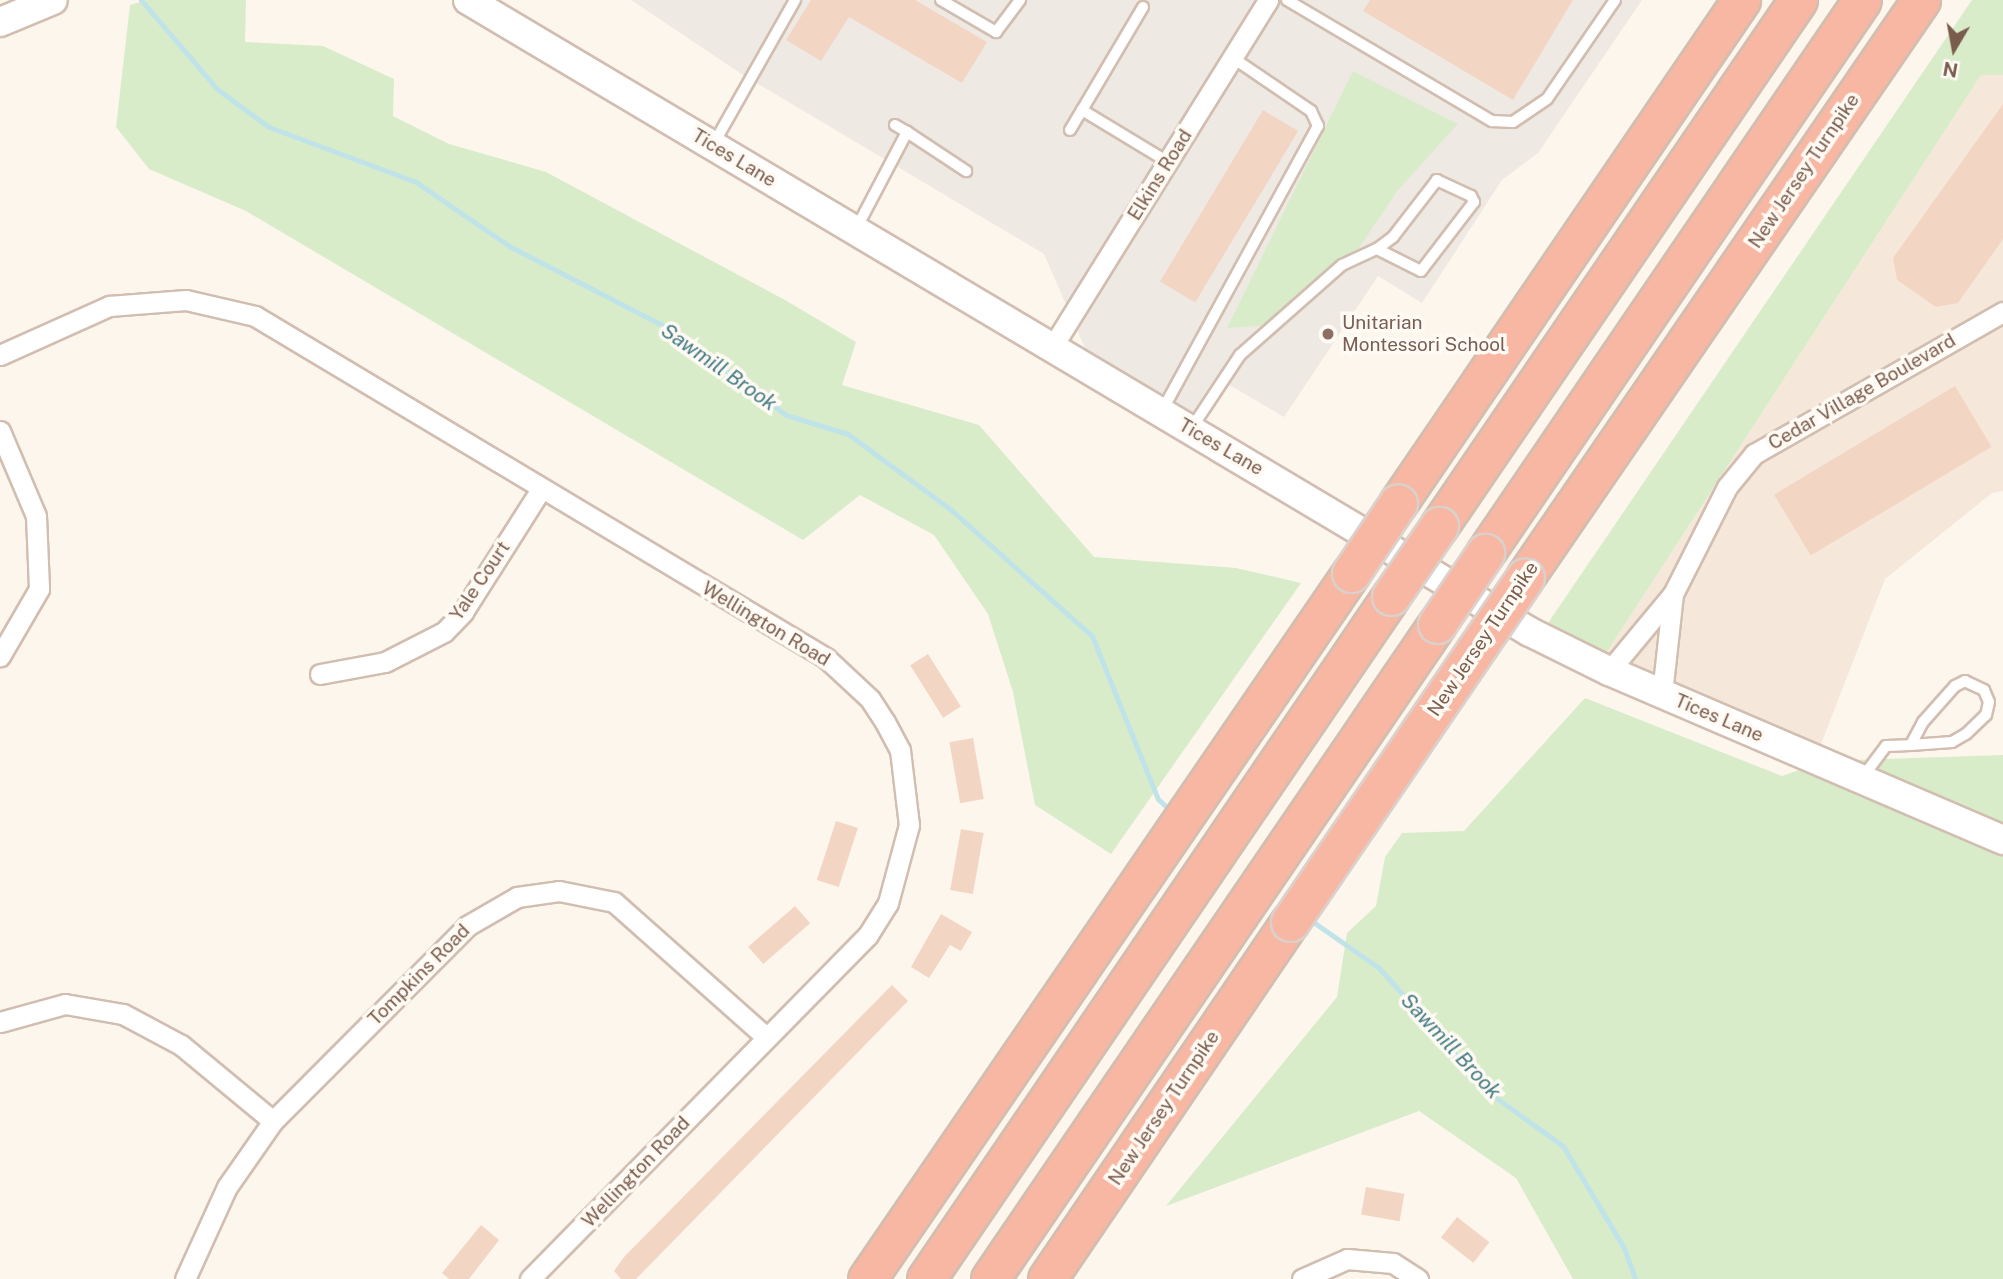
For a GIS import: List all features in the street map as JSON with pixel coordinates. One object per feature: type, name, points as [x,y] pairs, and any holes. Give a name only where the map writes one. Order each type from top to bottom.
[{"type":"highway","points":[[867,1279],[1741,0]]},
{"type":"highway","points":[[926,1279],[1798,0]]},
{"type":"highway","points":[[990,1279],[1862,0]]},
{"type":"highway","name":"New Jersey Turnpike","points":[[1047,1279],[1921,0]]},
{"type":"street","points":[[0,22],[53,0]]},
{"type":"street","name":"Elkins Road","points":[[1051,349],[1268,0]]},
{"type":"street","name":"Tices Lane","points":[[484,3],[1051,349],[1530,632],[1609,671],[2003,840]]},
{"type":"street","name":"Wellington Road","points":[[0,355],[109,306],[186,300],[255,316],[826,658],[870,699],[900,750],[909,825],[888,903],[867,936],[530,1279]]},
{"type":"street","name":"Cedar Village Boulevard","points":[[1609,671],[1673,594],[1727,487],[1754,454],[2002,311]]},
{"type":"street","points":[[0,431],[36,516],[39,589],[0,656]]},
{"type":"street","name":"Yale Court","points":[[320,674],[385,662],[444,632],[463,612],[541,489]]},
{"type":"street","name":"Cedar Village Boulevard","points":[[1662,693],[1673,594]]},
{"type":"street","name":"Tompkins Road","points":[[185,1279],[227,1187],[273,1121],[467,926],[517,897],[538,891],[584,892],[614,902],[766,1037]]},
{"type":"street","points":[[0,1022],[65,1004],[123,1014],[181,1045],[273,1121]]},
{"type":"street","points":[[1302,1279],[1347,1259],[1393,1263],[1418,1279]]},
{"type":"lane","points":[[713,145],[795,0]]},
{"type":"lane","points":[[941,0],[996,32],[1020,0]]},
{"type":"lane","points":[[1287,0],[1492,121],[1513,122],[1547,99],[1615,0]]},
{"type":"lane","points":[[1070,130],[1143,7]]},
{"type":"lane","points":[[1160,412],[1318,126],[1311,111],[1233,58]]},
{"type":"lane","points":[[1082,110],[1168,162]]},
{"type":"lane","points":[[895,125],[966,171]]},
{"type":"lane","points":[[856,230],[907,132]]},
{"type":"lane","points":[[1191,430],[1240,355],[1342,265],[1377,249],[1393,237],[1437,180],[1471,196],[1474,202],[1420,271],[1377,249]]},
{"type":"lane","points":[[1862,779],[1886,746],[1910,745],[1952,742],[1973,729],[1986,715],[1989,702],[1984,690],[1965,681],[1955,686],[1923,722],[1910,745]]},
{"type":"shaded area","points":[[631,0],[1642,0],[1538,153],[1502,180],[1422,303],[1378,276],[1284,417],[1221,380],[1189,426],[1094,369],[1044,254],[743,75]]},
{"type":"shaded area","points":[[1981,75],[2003,75],[2003,491],[1992,493],[1885,579],[1816,757],[1603,658]]},
{"type":"green space","points":[[147,0],[246,0],[245,42],[323,46],[394,79],[393,116],[449,144],[546,172],[785,300],[856,342],[842,385],[979,425],[1094,557],[1236,568],[1301,583],[1111,854],[1035,805],[1013,692],[988,614],[934,535],[860,495],[803,540],[246,211],[149,169],[116,127],[130,5]]},
{"type":"green space","points":[[1972,0],[2003,0],[2003,75],[1981,75],[1603,658],[1548,623]]},
{"type":"green space","points":[[1353,71],[1458,124],[1398,190],[1346,267],[1260,326],[1227,328]]},
{"type":"green space","points":[[1585,698],[1782,776],[1825,761],[2003,755],[2003,1279],[1573,1279],[1516,1178],[1419,1111],[1166,1206],[1337,997],[1347,933],[1376,906],[1385,857],[1402,833],[1464,831]]},
{"type":"building","points":[[811,0],[915,0],[987,42],[962,83],[849,17],[821,61],[786,40]]},
{"type":"building","points":[[1370,0],[1573,0],[1513,100],[1363,11]]},
{"type":"building","points":[[2003,104],[2003,239],[1958,303],[1936,307],[1897,280],[1893,258]]},
{"type":"building","points":[[1263,110],[1298,131],[1195,303],[1160,281]]},
{"type":"building","points":[[1955,386],[1992,447],[1811,556],[1774,495]]},
{"type":"building","points":[[928,654],[961,707],[943,718],[910,665]]},
{"type":"building","points":[[973,738],[984,799],[960,803],[949,742]]},
{"type":"building","points":[[836,821],[858,828],[839,887],[817,880]]},
{"type":"building","points":[[961,829],[984,833],[973,894],[950,890]]},
{"type":"building","points":[[795,906],[810,923],[763,964],[748,947]]},
{"type":"building","points":[[941,914],[972,932],[961,951],[950,945],[929,978],[911,967]]},
{"type":"building","points":[[892,985],[908,1001],[636,1279],[621,1279],[614,1271],[624,1257]]},
{"type":"building","points":[[1366,1187],[1404,1194],[1400,1221],[1361,1215]]},
{"type":"building","points":[[1457,1217],[1489,1242],[1473,1263],[1441,1237]]},
{"type":"building","points":[[481,1225],[499,1240],[469,1279],[449,1279],[442,1273]]},
{"type":"waterway","name":"Sawmill Brook","points":[[141,0],[217,89],[269,127],[416,182],[509,246],[672,330],[786,415],[848,434],[950,509],[1092,636],[1158,799],[1173,813]]},
{"type":"waterway","name":"Sawmill Brook","points":[[1309,919],[1379,968],[1495,1097],[1563,1146],[1624,1248],[1635,1279]]},
{"type":"place","name":"Unitarian Montessori School","points":[[1328,334]]}]
